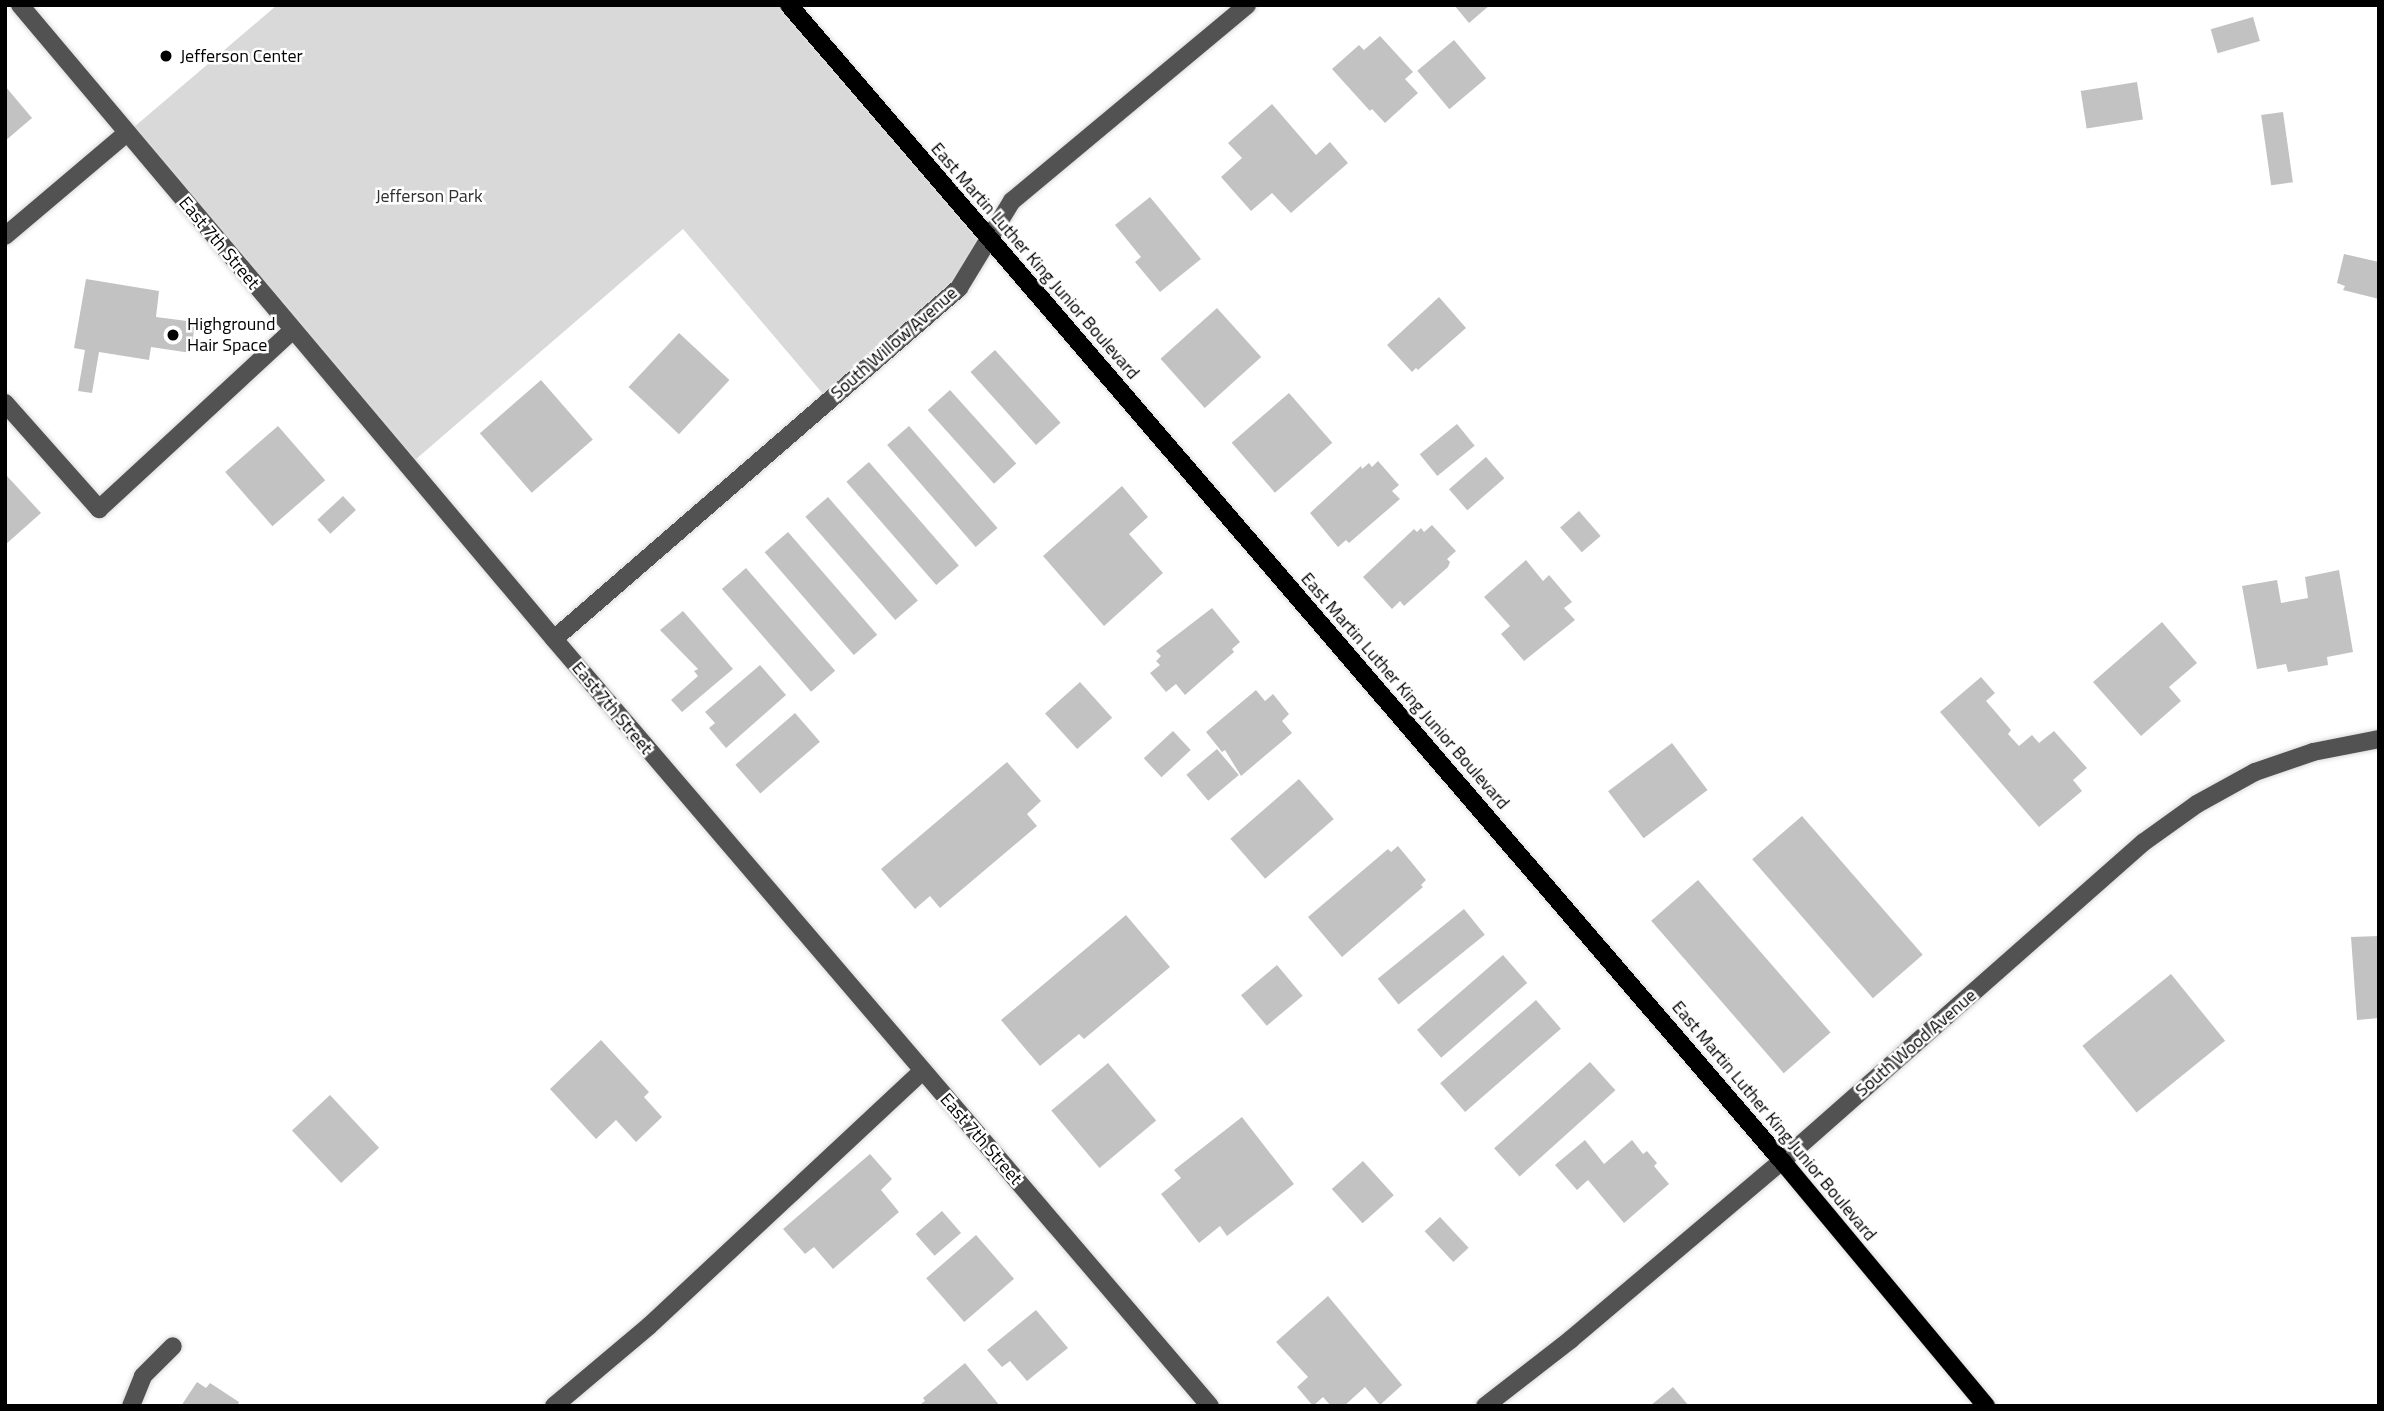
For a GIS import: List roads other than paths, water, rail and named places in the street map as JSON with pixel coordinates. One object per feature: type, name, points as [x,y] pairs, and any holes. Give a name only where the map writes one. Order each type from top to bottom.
[{"type":"main road","name":"East Martin Luther King Junior Boulevard","points":[[789,5],[988,240],[1782,1161],[1986,1406]]},
{"type":"street","name":"East 7th Street","points":[[20,5],[554,639],[1210,1406]]},
{"type":"street","name":"South Willow Avenue","points":[[554,639],[959,288],[1012,201],[1247,5]]},
{"type":"street","points":[[5,236],[127,133]]},
{"type":"street","points":[[5,403],[99,509],[293,330]]},
{"type":"street","name":"South Wood Avenue","points":[[1485,1406],[1570,1340],[1782,1161],[2144,842],[2197,804],[2255,772],[2312,752],[2379,739]]},
{"type":"street","points":[[554,1406],[649,1326],[922,1071]]},
{"type":"street","points":[[131,1406],[143,1376],[173,1346]]},
{"type":"place","name":"Jefferson Center","points":[[166,56]]},
{"type":"place","name":"Highground Hair Space","points":[[173,335]]},
{"type":"park label","name":"Jefferson Park","points":[[429,196]]}]
